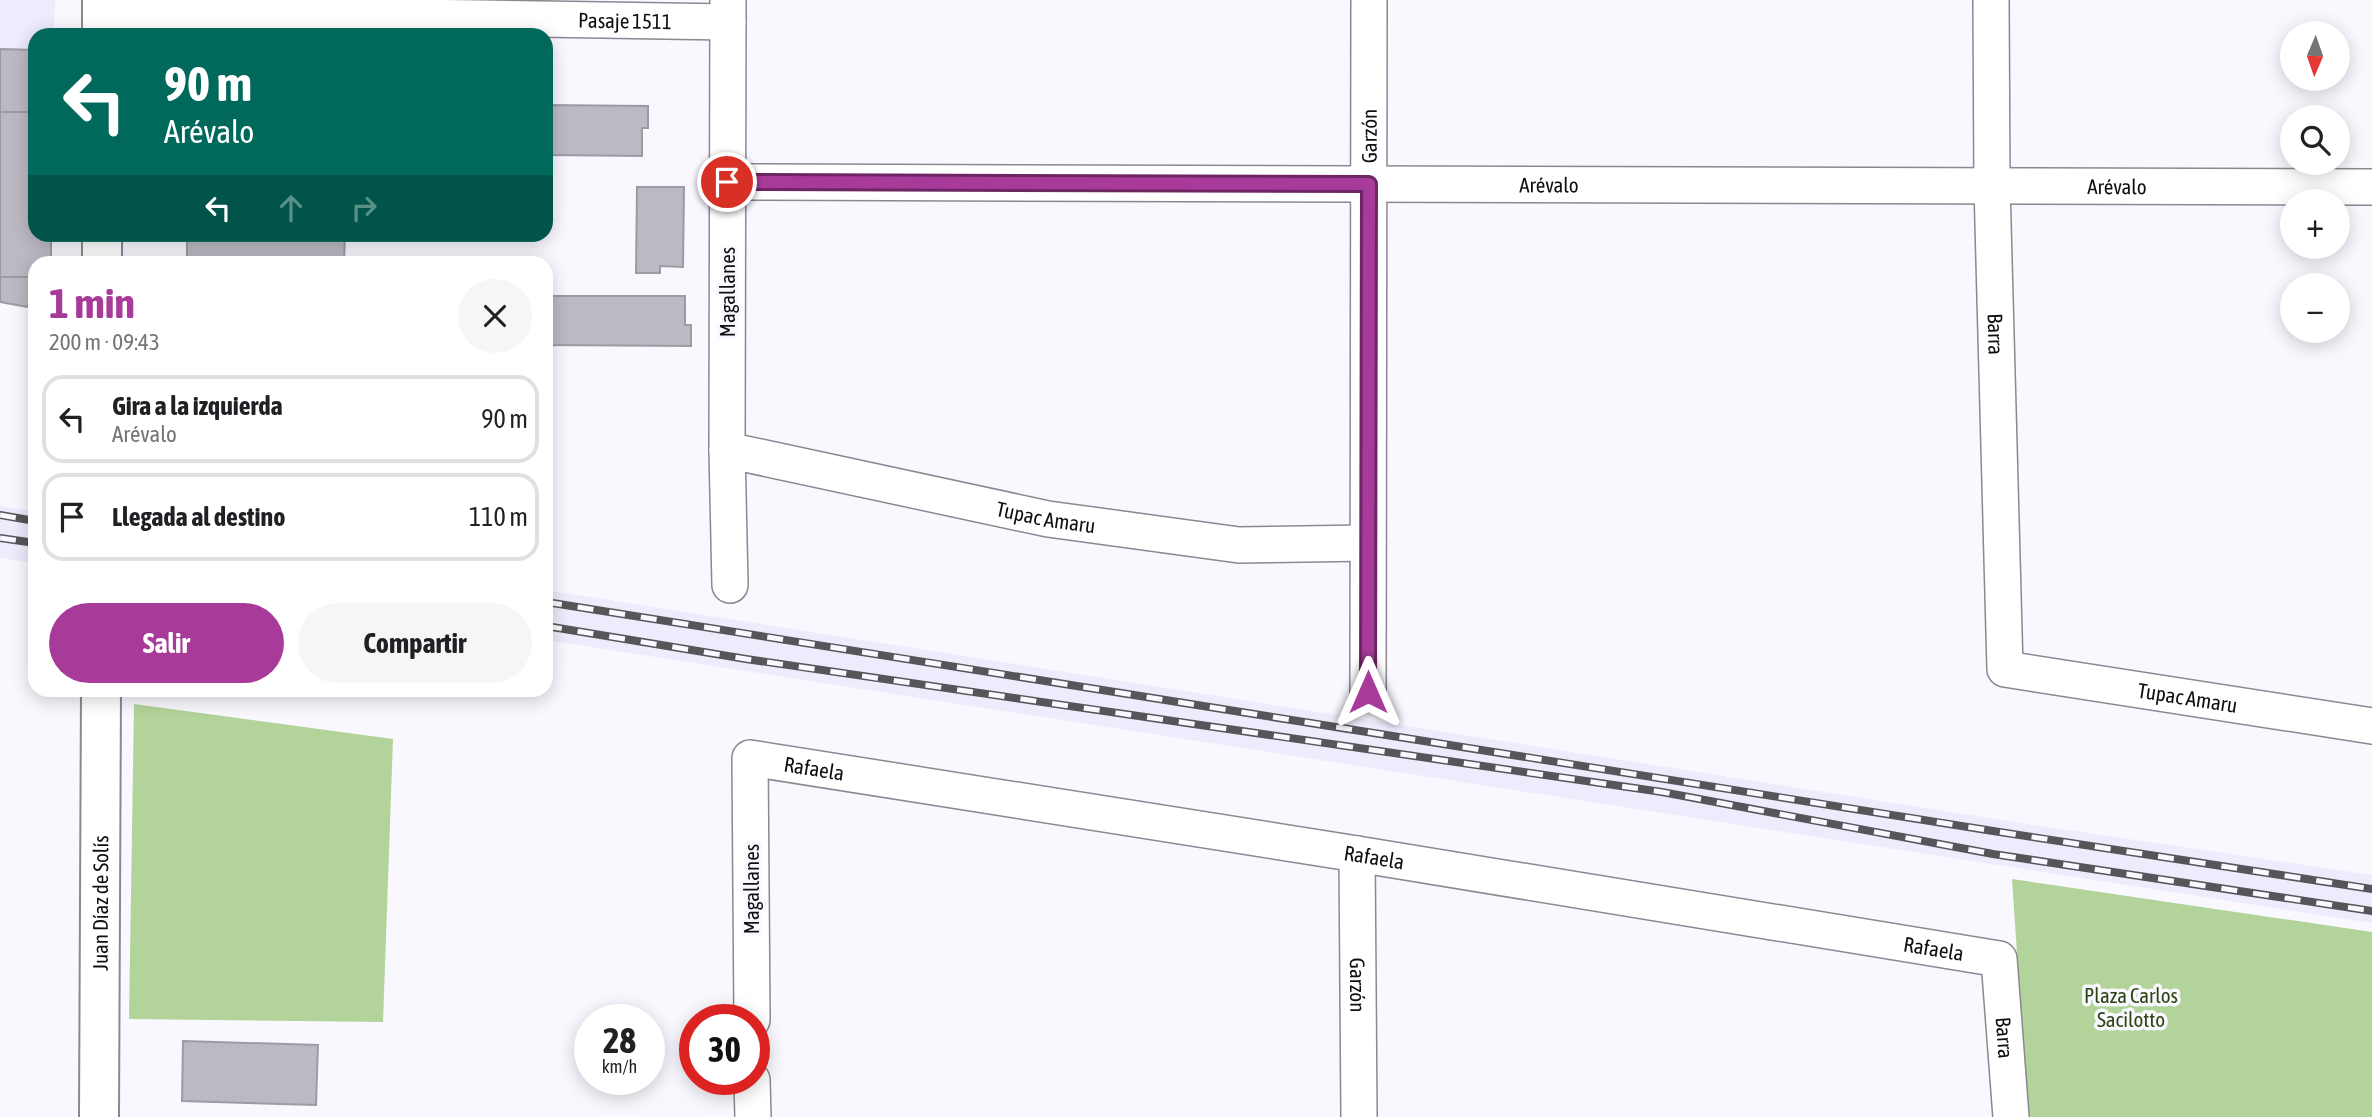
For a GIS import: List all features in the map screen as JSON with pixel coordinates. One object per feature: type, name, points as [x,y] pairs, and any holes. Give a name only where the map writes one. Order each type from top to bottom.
[{"type":"main road","name":"Juan Díaz de Solís","points":[[99,1117],[102,697]]},
{"type":"street","name":"Garzón","points":[[1368,692],[1369,0]]},
{"type":"street","name":"Barra","points":[[1991,0],[1992,186],[2005,669]]},
{"type":"street","name":"Pasaje 1511","points":[[102,16],[728,11]]},
{"type":"street","name":"Magallanes","points":[[728,11],[727,450],[730,585]]},
{"type":"street","name":"Arévalo","points":[[727,182],[2372,187]]},
{"type":"street","name":"Tupac Amaru","points":[[727,450],[1048,519],[1239,545],[1368,543]]},
{"type":"street","name":"Tupac Amaru","points":[[2005,669],[2372,726]]},
{"type":"street","name":"Magallanes","points":[[750,758],[752,1004]]},
{"type":"street","name":"Rafaela","points":[[750,758],[1998,959]]},
{"type":"street","name":"Garzón","points":[[1357,854],[1359,1117]]},
{"type":"street","name":"Barra","points":[[1998,959],[2011,1117]]},
{"type":"street","points":[[752,1095],[753,1117]]},
{"type":"shaded area","points":[[0,0],[55,0],[54,28],[28,28],[28,242],[51,242],[51,256],[28,256],[28,307],[0,302]]},
{"type":"shaded area","points":[[0,506],[28,510],[28,562],[0,558]]},
{"type":"shaded area","points":[[553,591],[2027,824],[2372,875],[2372,923],[553,641]]},
{"type":"green space","points":[[134,704],[393,739],[383,1022],[129,1019]]},
{"type":"green space","name":"Plaza Carlos Sacilotto","points":[[2012,879],[2372,932],[2372,1117],[2028,1117]]},
{"type":"building","points":[[0,49],[28,50],[28,112],[0,112]]},
{"type":"building","points":[[553,105],[648,106],[648,128],[642,128],[642,156],[553,155]]},
{"type":"building","points":[[0,112],[28,112],[28,242],[51,242],[51,256],[28,256],[28,277],[0,277]]},
{"type":"building","points":[[637,187],[684,187],[683,267],[660,266],[660,273],[636,273]]},
{"type":"building","points":[[187,242],[345,242],[344,256],[187,256]]},
{"type":"building","points":[[0,277],[28,277],[28,307],[0,302]]},
{"type":"building","points":[[553,296],[685,296],[685,325],[691,325],[691,346],[553,345]]},
{"type":"building","points":[[183,1041],[318,1045],[316,1105],[182,1101]]},
{"type":"railway","points":[[0,515],[28,520]]},
{"type":"railway","points":[[0,538],[28,542]]},
{"type":"railway","points":[[553,603],[2372,889]]},
{"type":"railway","points":[[553,627],[746,659],[1662,792],[1993,854],[2372,911]]},
{"type":"route","points":[[727,182],[1369,184],[1368,692]]}]
